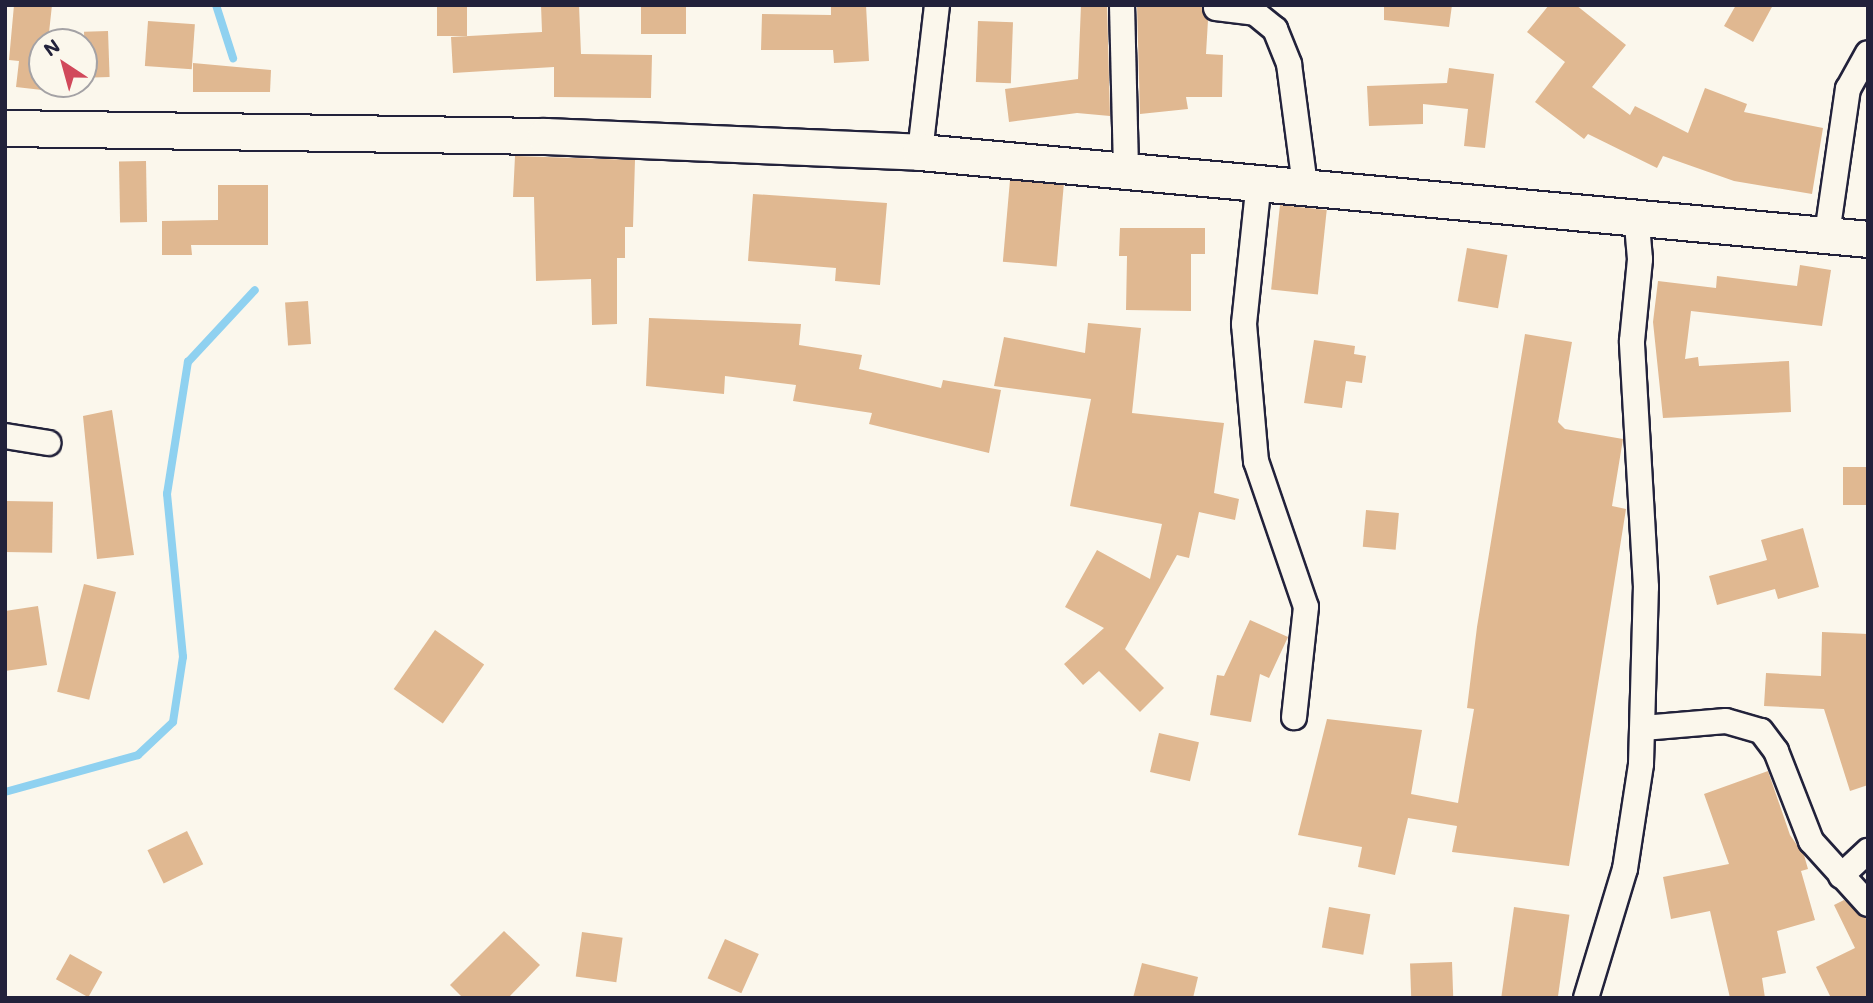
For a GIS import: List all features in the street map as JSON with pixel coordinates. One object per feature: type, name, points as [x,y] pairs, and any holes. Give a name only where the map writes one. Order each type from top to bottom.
[{"type":"main road","points":[[5,128],[545,136],[920,152],[1636,213],[1868,239]]},
{"type":"street","points":[[920,152],[937,5]]},
{"type":"street","points":[[1122,5],[1126,169]]},
{"type":"street","points":[[1216,8],[1255,13],[1275,29],[1289,64],[1305,185]]},
{"type":"street","points":[[1827,234],[1848,89],[1868,53]]},
{"type":"street","points":[[1259,181],[1244,324],[1256,461],[1306,607],[1294,717]]},
{"type":"street","points":[[1586,998],[1625,869],[1643,728],[1644,511],[1632,341],[1640,258],[1636,213]]},
{"type":"street","points":[[5,436],[48,443]]},
{"type":"street","points":[[1643,728],[1726,721],[1761,731],[1776,751],[1799,820],[1841,876],[1868,904]]},
{"type":"street","points":[[1841,876],[1868,851]]},
{"type":"building","points":[[14,5],[52,5],[50,28],[28,28],[28,88],[16,87],[19,61],[9,60]]},
{"type":"building","points":[[437,5],[467,5],[467,36],[437,36]]},
{"type":"building","points":[[541,5],[579,5],[581,54],[652,55],[651,98],[554,97],[554,67],[453,73],[451,37],[542,32]]},
{"type":"building","points":[[641,5],[686,5],[686,34],[641,34]]},
{"type":"building","points":[[866,5],[869,61],[834,63],[833,50],[761,50],[762,14],[831,15],[831,6]]},
{"type":"building","points":[[1081,5],[1107,5],[1110,116],[1077,113],[1009,122],[1005,89],[1078,79]]},
{"type":"building","points":[[1137,5],[1201,5],[1208,20],[1206,54],[1223,55],[1222,97],[1186,97],[1188,109],[1140,114]]},
{"type":"building","points":[[1384,5],[1452,5],[1449,27],[1384,20]]},
{"type":"building","points":[[1549,5],[1576,5],[1626,45],[1592,87],[1630,115],[1635,106],[1688,133],[1705,88],[1747,104],[1744,112],[1823,128],[1812,194],[1734,181],[1663,156],[1657,168],[1588,134],[1584,139],[1535,102],[1565,62],[1527,32]]},
{"type":"building","points":[[1736,5],[1773,5],[1753,42],[1724,26]]},
{"type":"building","points":[[148,21],[195,24],[192,69],[145,66]]},
{"type":"building","points":[[978,21],[1013,22],[1011,83],[976,82]]},
{"type":"building","points":[[98,31],[108,31],[110,77],[98,77]]},
{"type":"building","points":[[193,63],[271,70],[270,92],[193,92]]},
{"type":"building","points":[[1449,68],[1494,74],[1485,148],[1464,146],[1468,109],[1423,104],[1423,124],[1369,126],[1367,86],[1447,83]]},
{"type":"building","points":[[515,156],[635,160],[633,227],[625,227],[625,258],[617,258],[617,324],[592,325],[591,279],[536,281],[534,197],[513,197]]},
{"type":"building","points":[[119,161],[146,161],[147,222],[120,222]]},
{"type":"building","points":[[1010,180],[1064,185],[1057,266],[1003,262]]},
{"type":"building","points":[[218,185],[268,185],[268,245],[191,245],[192,255],[162,255],[162,221],[218,220]]},
{"type":"building","points":[[753,194],[887,203],[880,285],[835,281],[836,268],[748,261]]},
{"type":"building","points":[[1280,205],[1327,210],[1318,294],[1271,290]]},
{"type":"building","points":[[1120,228],[1205,228],[1205,254],[1191,254],[1191,311],[1126,310],[1127,256],[1119,256]]},
{"type":"building","points":[[1467,248],[1507,255],[1498,308],[1458,301]]},
{"type":"building","points":[[1800,265],[1831,270],[1822,326],[1691,311],[1685,359],[1698,357],[1699,366],[1789,361],[1791,412],[1663,418],[1653,322],[1658,281],[1716,288],[1717,276],[1797,286]]},
{"type":"building","points":[[308,301],[311,344],[288,345],[285,303]]},
{"type":"building","points":[[649,318],[801,324],[799,345],[862,355],[859,369],[941,388],[943,380],[1001,390],[989,453],[869,424],[872,413],[793,401],[796,385],[725,376],[724,394],[646,386]]},
{"type":"building","points":[[1088,323],[1141,328],[1132,413],[1224,423],[1214,493],[1239,499],[1235,520],[1199,512],[1189,558],[1177,555],[1125,649],[1164,688],[1140,712],[1099,671],[1083,685],[1064,664],[1104,628],[1065,607],[1097,550],[1150,579],[1162,524],[1070,506],[1091,399],[994,386],[1004,337],[1085,353]]},
{"type":"building","points":[[1525,334],[1572,342],[1558,422],[1565,429],[1623,439],[1612,506],[1626,509],[1569,866],[1452,852],[1457,826],[1408,818],[1395,875],[1358,867],[1362,847],[1298,835],[1327,719],[1422,730],[1411,794],[1458,803],[1474,709],[1467,708],[1477,627]]},
{"type":"building","points":[[1314,340],[1355,346],[1354,354],[1366,356],[1362,383],[1346,381],[1342,408],[1304,403]]},
{"type":"building","points":[[112,410],[134,555],[97,559],[83,416]]},
{"type":"building","points":[[1843,467],[1868,467],[1868,505],[1843,505]]},
{"type":"building","points":[[5,501],[53,502],[52,553],[5,552]]},
{"type":"building","points":[[1366,510],[1399,513],[1396,550],[1363,547]]},
{"type":"building","points":[[1803,528],[1819,587],[1778,599],[1775,589],[1717,605],[1709,576],[1767,560],[1761,540]]},
{"type":"building","points":[[84,584],[116,592],[89,700],[57,692]]},
{"type":"building","points":[[38,606],[47,665],[5,671],[5,611]]},
{"type":"building","points":[[1250,620],[1288,637],[1269,678],[1260,674],[1251,722],[1210,715],[1217,675],[1224,676]]},
{"type":"building","points":[[435,630],[484,664],[443,723],[394,689]]},
{"type":"building","points":[[1822,632],[1868,634],[1868,785],[1850,791],[1824,709],[1764,706],[1766,673],[1821,676]]},
{"type":"building","points":[[1159,733],[1199,742],[1190,781],[1150,772]]},
{"type":"building","points":[[1768,771],[1790,835],[1804,855],[1808,869],[1801,871],[1815,920],[1777,931],[1786,973],[1762,978],[1765,998],[1730,998],[1710,911],[1671,919],[1663,877],[1729,864],[1704,794]]},
{"type":"building","points":[[187,831],[203,864],[164,884],[147,850]]},
{"type":"building","points":[[1844,900],[1868,918],[1868,998],[1831,998],[1816,967],[1855,948],[1834,905]]},
{"type":"building","points":[[1329,907],[1370,914],[1363,955],[1322,947]]},
{"type":"building","points":[[1514,907],[1569,915],[1558,998],[1501,998]]},
{"type":"building","points":[[504,931],[540,965],[508,998],[463,998],[450,985]]},
{"type":"building","points":[[582,932],[623,938],[616,982],[576,977]]},
{"type":"building","points":[[725,939],[759,954],[741,993],[708,978]]},
{"type":"building","points":[[70,954],[102,972],[88,997],[56,979]]},
{"type":"building","points":[[1452,962],[1453,998],[1411,998],[1410,963]]},
{"type":"building","points":[[1142,963],[1198,977],[1193,998],[1133,998]]},
{"type":"waterway","points":[[216,5],[233,58]]},
{"type":"waterway","points":[[5,792],[138,755],[173,722],[183,657],[167,494],[188,362],[255,290]]}]
